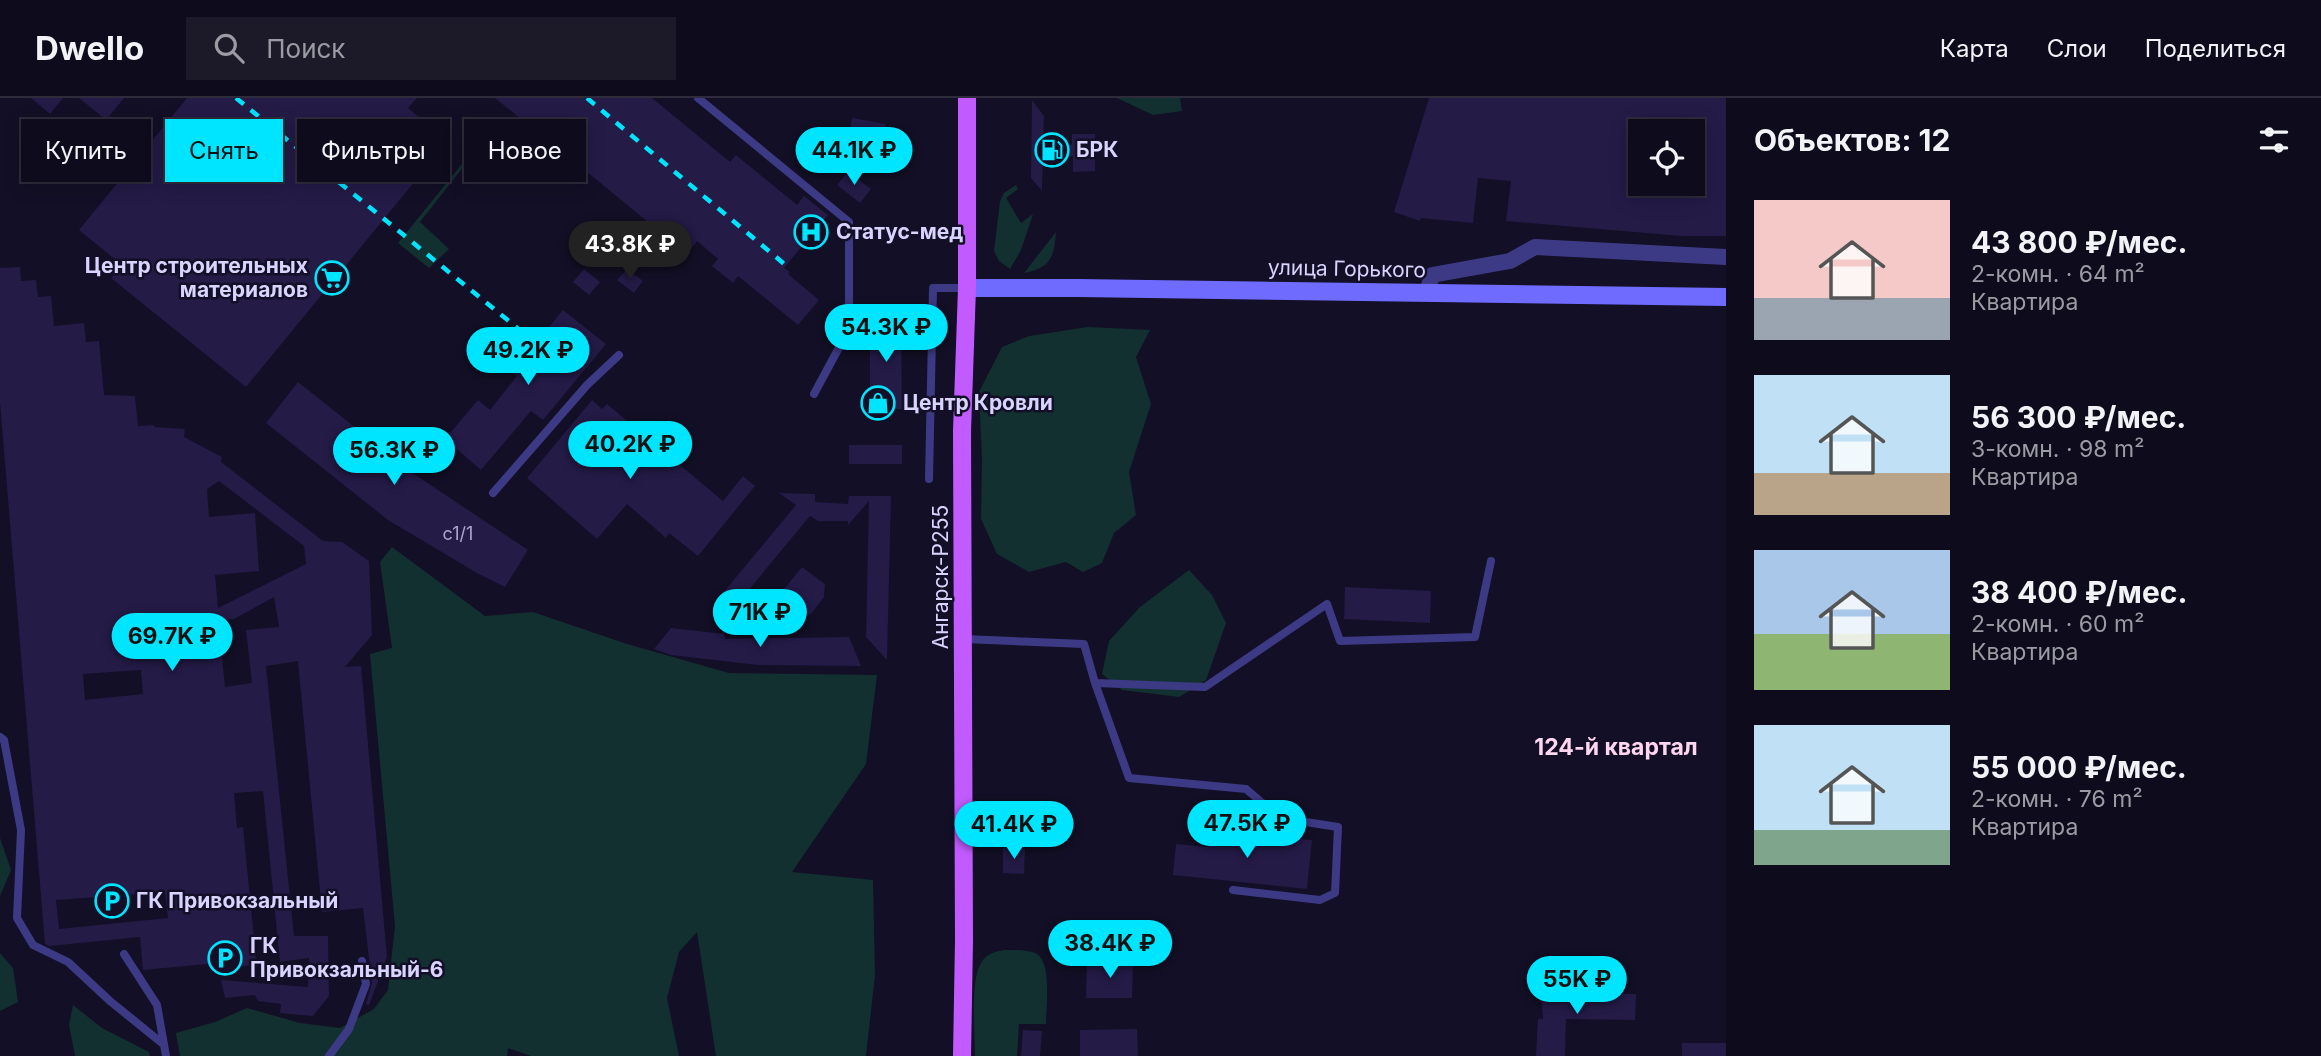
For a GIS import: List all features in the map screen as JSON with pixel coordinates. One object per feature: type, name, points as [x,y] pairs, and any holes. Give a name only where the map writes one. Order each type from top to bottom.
[{"type":"main road","name":"Ангарск-Р255","points":[[962,1056],[962,431],[967,288],[967,98]]},
{"type":"street","points":[[1427,293],[1432,275],[1510,261],[1535,247],[1726,257]]},
{"type":"street","name":"улица Горького","points":[[967,288],[1726,297]]},
{"type":"lane","points":[[698,98],[849,222],[849,329],[814,394]]},
{"type":"lane","points":[[929,478],[933,288],[967,288]]},
{"type":"lane","points":[[493,493],[587,385],[619,355]]},
{"type":"lane","points":[[1095,683],[1205,687],[1327,604],[1340,641],[1475,637],[1491,561]]},
{"type":"lane","points":[[964,639],[1084,644],[1129,778],[1246,789],[1280,818],[1338,827],[1335,893],[1320,900],[1233,890]]},
{"type":"lane","points":[[0,737],[4,740],[21,831],[18,918],[33,945],[68,962],[163,1044]]},
{"type":"lane","points":[[124,954],[157,1005],[166,1056]]},
{"type":"lane","points":[[329,1056],[349,1029],[366,984],[362,961]]},
{"type":"green space","points":[[1117,98],[1180,98],[1182,111],[1153,115]]},
{"type":"green space","points":[[464,161],[464,166],[420,222],[449,249],[429,268],[398,243]]},
{"type":"green space","points":[[1016,185],[1018,189],[1006,198],[1021,223],[1033,214],[1021,250],[1010,269],[999,261],[994,251],[1000,201],[1004,193]]},
{"type":"green space","points":[[1056,232],[1049,260],[1040,268],[1024,273]]},
{"type":"green space","points":[[1088,327],[1150,330],[1136,357],[1151,404],[1129,472],[1136,515],[1114,533],[1102,563],[1083,572],[1066,562],[1029,572],[997,554],[981,519],[979,392],[1002,347],[1029,336]]},
{"type":"green space","points":[[392,547],[485,616],[533,612],[627,644],[729,673],[877,675],[866,764],[792,872],[873,880],[875,975],[866,1056],[716,1056],[697,932],[679,952],[667,998],[679,1056],[531,1056],[508,1048],[507,1056],[180,1056],[176,1033],[215,1022],[247,1008],[300,1023],[340,1028],[374,1009],[388,990],[395,926],[370,654],[392,648],[380,562]]},
{"type":"green space","points":[[1189,570],[1212,595],[1226,623],[1206,680],[1179,697],[1122,690],[1102,674],[1109,641],[1140,607]]},
{"type":"green space","points":[[0,838],[11,870],[0,896]]},
{"type":"green space","points":[[1004,950],[1029,951],[1042,959],[1047,986],[1046,1024],[1019,1024],[1017,1056],[975,1056],[974,994],[978,971],[985,957]]},
{"type":"green space","points":[[0,953],[13,968],[18,1002],[0,1011]]},
{"type":"green space","points":[[73,1005],[102,1028],[149,1052],[150,1056],[75,1056],[69,1025]]},
{"type":"building","points":[[31,98],[63,98],[50,114]]},
{"type":"building","points":[[79,98],[124,98],[105,119]]},
{"type":"building","points":[[187,98],[417,98],[408,108],[421,119],[297,119],[297,182],[414,182],[246,387],[111,278],[122,265],[79,230],[118,182],[151,182],[151,142],[165,125],[165,182],[283,182],[283,119],[170,119]]},
{"type":"building","points":[[495,98],[652,98],[730,162],[736,155],[797,205],[804,196],[828,215],[784,268],[819,300],[798,325],[738,276],[733,283],[712,266],[718,259],[697,241],[687,254],[586,171],[586,119],[521,119]]},
{"type":"building","points":[[1429,98],[1726,98],[1726,236],[1681,236],[1506,221],[1511,181],[1478,178],[1473,223],[1421,218],[1420,221],[1394,212]]},
{"type":"building","points":[[1032,100],[1044,116],[1043,144],[1072,145],[1072,134],[1095,134],[1095,171],[1073,172],[1073,156],[1043,156],[1042,191],[1031,178]]},
{"type":"building","points":[[852,118],[886,124],[884,137],[863,134],[859,159],[845,156]]},
{"type":"building","points":[[848,172],[871,189],[860,203],[837,185]]},
{"type":"building","points":[[20,267],[21,281],[36,280],[38,297],[51,296],[54,326],[84,323],[86,342],[99,341],[104,395],[135,396],[138,426],[185,429],[184,437],[222,457],[221,462],[323,541],[342,542],[369,561],[372,635],[345,667],[361,666],[387,957],[369,1005],[366,1004],[372,983],[363,908],[322,912],[298,661],[266,666],[294,936],[328,936],[329,996],[313,1016],[280,1013],[281,1004],[258,1001],[255,995],[225,998],[221,980],[308,987],[309,958],[280,962],[263,791],[234,793],[237,828],[243,827],[256,959],[253,960],[254,965],[219,969],[218,963],[143,970],[140,937],[50,946],[45,944],[0,402],[0,268]],"holes":[[[219,481],[304,546],[306,564],[218,608],[215,575],[259,571],[255,513],[209,517],[207,489]],[[274,597],[279,627],[246,630],[252,683],[225,687],[221,649],[201,651],[203,622],[234,619]],[[141,670],[143,694],[85,700],[83,674]],[[165,892],[168,918],[59,929],[56,900]]]},
{"type":"building","points":[[584,269],[600,282],[589,295],[573,282]]},
{"type":"building","points":[[627,269],[643,281],[634,293],[617,280]]},
{"type":"building","points":[[563,310],[606,344],[543,420],[531,411],[481,470],[445,439],[478,400],[490,410],[517,376],[503,362],[524,336],[535,344]]},
{"type":"building","points":[[870,318],[901,318],[902,409],[870,410]]},
{"type":"building","points":[[298,382],[414,474],[528,550],[505,587],[388,520],[266,423]]},
{"type":"building","points":[[592,400],[602,409],[607,404],[723,501],[743,476],[755,486],[698,556],[669,533],[666,538],[627,504],[597,539],[527,478]]},
{"type":"building","points":[[849,445],[902,445],[902,464],[849,464]]},
{"type":"building","points":[[779,493],[815,494],[815,502],[848,504],[849,496],[891,496],[887,660],[866,637],[869,501],[848,525],[848,521],[818,521],[810,516],[727,616],[713,605],[796,505]]},
{"type":"building","points":[[802,567],[825,584],[824,597],[811,614],[798,616],[776,599]]},
{"type":"building","points":[[1345,587],[1431,591],[1430,623],[1344,619]]},
{"type":"building","points":[[671,628],[724,634],[725,639],[849,637],[861,666],[758,665],[671,655],[654,649]]},
{"type":"building","points":[[1210,831],[1312,840],[1307,889],[1173,875],[1176,844],[1208,847]]},
{"type":"building","points":[[1003,848],[1025,849],[1024,874],[1003,873]]},
{"type":"building","points":[[1087,963],[1133,963],[1132,998],[1086,998]]},
{"type":"building","points":[[1541,993],[1636,994],[1635,1020],[1566,1019],[1565,1056],[1536,1056],[1538,1019],[1543,1019]]},
{"type":"building","points":[[1137,1029],[1138,1056],[1080,1056],[1080,1030]]},
{"type":"building","points":[[1023,1030],[1042,1031],[1040,1056],[1021,1056]]},
{"type":"building","points":[[1682,1043],[1726,1043],[1726,1056],[1682,1056]]},
{"type":"railway","points":[[236,98],[532,340]]},
{"type":"railway","points":[[587,98],[789,268]]},
{"type":"place","name":"БРК","points":[[1052,150]]},
{"type":"place","name":"Статус-мед","points":[[811,232]]},
{"type":"place","name":"Центр строительных материалов","points":[[332,278]]},
{"type":"place","name":"Центр Кровли","points":[[878,403]]},
{"type":"place","name":"ГК Привокзальный","points":[[112,901]]},
{"type":"place","name":"ГК Привокзальный-6","points":[[225,958]]},
{"type":"district","name":"124-й квартал","points":[[1616,747]]}]
